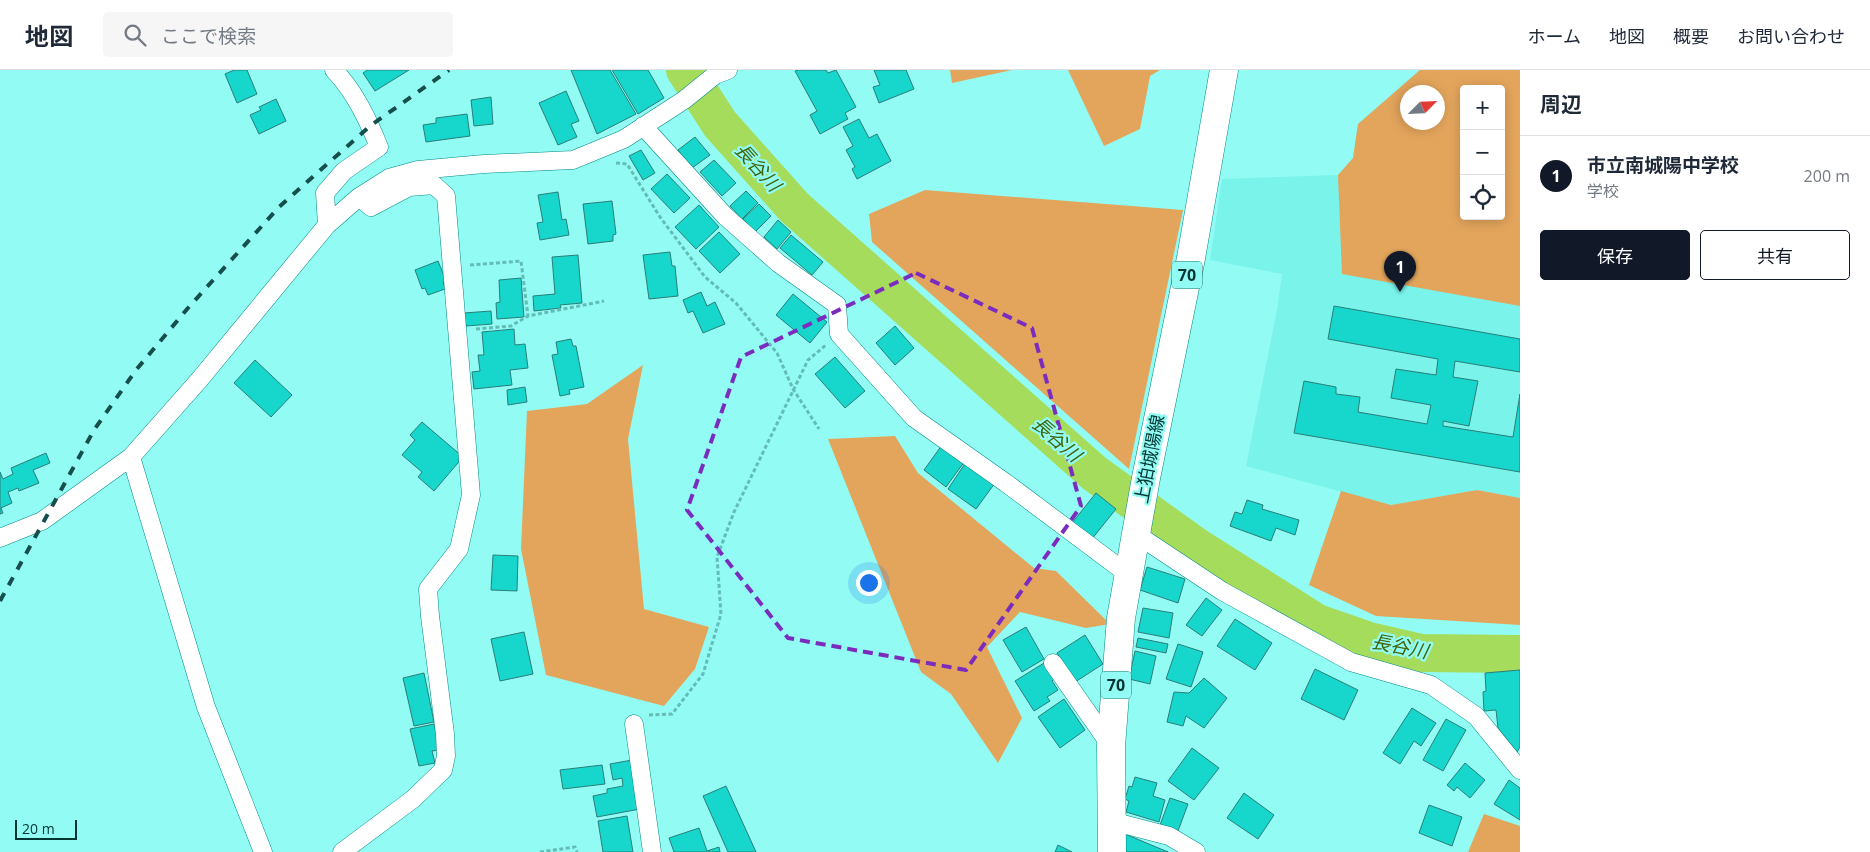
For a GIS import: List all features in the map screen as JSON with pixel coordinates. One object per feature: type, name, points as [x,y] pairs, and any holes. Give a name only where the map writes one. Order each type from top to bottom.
[{"type":"main road","name":"上狛城陽線","points":[[1112,852],[1111,746],[1121,618],[1146,478],[1191,258],[1224,70]]},
{"type":"street","points":[[327,225],[325,193],[344,171],[379,147],[360,105],[342,78],[334,70]]},
{"type":"street","points":[[0,538],[42,521],[131,457],[200,380],[327,225],[359,197],[389,178],[418,170],[484,164],[573,160],[624,138],[684,100],[722,72]]},
{"type":"street","points":[[643,126],[725,216],[778,263],[837,306],[839,334],[914,418],[1006,483],[1129,575]]},
{"type":"street","points":[[342,852],[413,799],[443,770],[446,756],[446,734],[428,589],[458,549],[472,495],[446,196],[434,185],[409,187],[371,208],[359,197]]},
{"type":"street","points":[[131,457],[206,707],[263,852]]},
{"type":"street","points":[[1137,527],[1222,591],[1351,662],[1431,685],[1476,716],[1520,770]]},
{"type":"street","points":[[1054,663],[1111,746]]},
{"type":"street","points":[[641,720],[652,852]]},
{"type":"street","points":[[1111,821],[1169,836],[1196,852]]},
{"type":"path","points":[[609,163],[627,164],[660,217],[705,277],[736,303],[777,353],[793,389],[819,429]]},
{"type":"path","points":[[452,267],[521,261],[528,316]]},
{"type":"path","points":[[458,330],[511,326],[528,316],[604,301]]},
{"type":"path","points":[[641,720],[672,714],[703,674],[721,614],[717,557],[734,512],[808,360],[839,334]]},
{"type":"path","points":[[540,852],[575,847],[577,852]]},
{"type":"highlighted area","points":[[916,273],[1032,328],[1081,506],[966,670],[788,638],[687,510],[741,357]]},
{"type":"shaded area","points":[[950,70],[1012,70],[952,83]]},
{"type":"shaded area","points":[[1068,70],[1160,70],[1150,76],[1140,129],[1104,146]]},
{"type":"shaded area","points":[[1420,70],[1520,70],[1520,498],[1477,490],[1391,505],[1246,466],[1277,310],[1282,274],[1210,260],[1222,179],[1338,175],[1353,158],[1358,124],[1400,87],[1400,130],[1445,130],[1445,85],[1403,85]]},
{"type":"shaded area","points":[[1420,70],[1520,70],[1520,306],[1342,274],[1338,175],[1353,158],[1358,124],[1400,87],[1400,130],[1445,130],[1445,85],[1403,85]]},
{"type":"shaded area","points":[[925,190],[1183,210],[1129,469],[872,242],[869,214]]},
{"type":"shaded area","points":[[643,365],[628,439],[644,609],[709,627],[695,669],[664,706],[546,675],[521,549],[527,411],[587,404]]},
{"type":"shaded area","points":[[895,436],[918,473],[1034,568],[1056,571],[1110,624],[1086,628],[1020,612],[987,647],[1022,718],[998,763],[951,694],[921,672],[828,439]]},
{"type":"shaded area","points":[[1477,490],[1520,498],[1520,625],[1376,616],[1309,585],[1341,491],[1391,505]]},
{"type":"shaded area","points":[[1484,814],[1520,826],[1520,852],[1468,852]]},
{"type":"building","points":[[234,70],[247,70],[257,94],[237,103],[225,74]]},
{"type":"building","points":[[367,70],[409,70],[375,91],[363,73]]},
{"type":"building","points":[[571,70],[610,70],[636,114],[597,134]]},
{"type":"building","points":[[612,70],[648,70],[664,98],[638,114]]},
{"type":"building","points":[[826,70],[828,73],[836,70],[856,107],[845,113],[848,119],[820,134],[810,115],[817,111],[795,71]]},
{"type":"building","points":[[874,70],[906,70],[914,89],[879,103],[873,87],[880,85]]},
{"type":"building","points":[[566,91],[579,121],[571,124],[577,137],[558,145],[539,103]]},
{"type":"building","points":[[491,97],[493,124],[474,126],[471,100]]},
{"type":"building","points":[[276,99],[286,121],[259,134],[250,115],[261,110],[259,107]]},
{"type":"building","points":[[467,114],[470,136],[426,142],[423,125],[436,123],[436,118]]},
{"type":"building","points":[[859,119],[869,138],[877,134],[891,161],[857,179],[852,169],[855,167],[846,150],[853,146],[843,127]]},
{"type":"building","points":[[695,137],[710,155],[692,168],[678,150]]},
{"type":"building","points":[[641,150],[655,173],[643,180],[629,156]]},
{"type":"building","points":[[714,160],[736,183],[722,196],[700,172]]},
{"type":"building","points":[[667,174],[690,198],[674,213],[651,189]]},
{"type":"building","points":[[746,191],[758,203],[742,219],[730,206]]},
{"type":"building","points":[[558,192],[562,220],[566,219],[569,235],[540,240],[537,223],[543,222],[538,195]]},
{"type":"building","points":[[612,201],[616,234],[613,235],[613,241],[588,244],[583,204]]},
{"type":"building","points":[[759,204],[771,216],[755,232],[743,219]]},
{"type":"building","points":[[699,205],[719,227],[696,249],[675,227]]},
{"type":"building","points":[[778,220],[791,232],[777,249],[764,237]]},
{"type":"building","points":[[719,232],[740,254],[720,273],[699,251]]},
{"type":"building","points":[[791,235],[823,262],[812,275],[780,248]]},
{"type":"building","points":[[670,252],[672,266],[675,266],[678,296],[649,299],[643,255]]},
{"type":"building","points":[[578,255],[582,303],[560,305],[561,308],[534,311],[533,296],[555,294],[552,257]]},
{"type":"building","points":[[438,261],[446,281],[443,282],[445,289],[428,295],[425,288],[422,289],[415,270]]},
{"type":"building","points":[[521,278],[524,317],[497,319],[496,303],[500,302],[499,280]]},
{"type":"building","points":[[701,292],[707,306],[715,302],[725,324],[703,333],[693,311],[688,313],[683,300]]},
{"type":"building","points":[[793,294],[827,322],[810,343],[776,315]]},
{"type":"building","points":[[1334,306],[1520,339],[1520,372],[1455,361],[1453,377],[1478,381],[1469,426],[1443,421],[1443,426],[1513,437],[1520,394],[1520,472],[1294,433],[1304,381],[1336,387],[1336,394],[1360,397],[1358,412],[1427,424],[1431,405],[1391,398],[1396,369],[1436,375],[1438,359],[1328,339]]},
{"type":"building","points":[[491,311],[492,324],[466,326],[464,313]]},
{"type":"building","points":[[895,326],[914,348],[895,365],[876,343]]},
{"type":"building","points":[[514,329],[515,345],[525,344],[528,368],[510,370],[512,385],[474,389],[472,372],[480,371],[478,355],[484,355],[482,332]]},
{"type":"building","points":[[571,339],[573,346],[576,346],[584,387],[569,390],[570,394],[560,396],[552,355],[558,354],[556,342]]},
{"type":"building","points":[[835,357],[865,391],[845,408],[815,374]]},
{"type":"building","points":[[255,360],[292,395],[271,417],[234,383]]},
{"type":"building","points":[[525,387],[527,402],[508,405],[507,390]]},
{"type":"building","points":[[422,422],[463,457],[434,491],[418,477],[422,472],[402,455],[415,440],[410,435]]},
{"type":"building","points":[[942,445],[965,461],[946,487],[924,470]]},
{"type":"building","points":[[46,453],[50,463],[33,470],[39,483],[19,491],[18,488],[8,492],[12,503],[1,508],[3,513],[0,514],[0,472],[3,479],[13,474],[11,468]]},
{"type":"building","points":[[966,462],[995,483],[976,509],[948,489]]},
{"type":"building","points":[[1096,493],[1116,509],[1091,540],[1072,523]]},
{"type":"building","points":[[1247,500],[1263,505],[1262,509],[1299,520],[1295,535],[1276,528],[1271,541],[1230,526],[1235,512],[1242,514]]},
{"type":"building","points":[[493,555],[518,556],[517,591],[491,590]]},
{"type":"building","points":[[1147,567],[1185,579],[1178,603],[1140,590]]},
{"type":"building","points":[[1206,598],[1222,610],[1202,636],[1186,625]]},
{"type":"building","points":[[1143,608],[1173,613],[1169,638],[1138,632]]},
{"type":"building","points":[[1235,619],[1272,643],[1255,670],[1217,646]]},
{"type":"building","points":[[1026,627],[1044,659],[1022,672],[1003,640]]},
{"type":"building","points":[[524,632],[533,674],[500,681],[491,639]]},
{"type":"building","points":[[1085,635],[1103,664],[1075,682],[1057,653]]},
{"type":"building","points":[[1138,638],[1168,644],[1166,653],[1136,647]]},
{"type":"building","points":[[1178,644],[1203,652],[1191,687],[1166,679]]},
{"type":"building","points":[[1135,651],[1156,656],[1150,684],[1129,679]]},
{"type":"building","points":[[1044,663],[1054,679],[1052,681],[1058,690],[1047,697],[1050,701],[1034,711],[1015,681]]},
{"type":"building","points":[[1315,669],[1358,690],[1344,720],[1301,699]]},
{"type":"building","points":[[1520,670],[1520,747],[1517,752],[1498,728],[1496,710],[1484,711],[1483,692],[1486,691],[1485,673]]},
{"type":"building","points":[[424,673],[434,722],[414,726],[403,678]]},
{"type":"building","points":[[1204,678],[1227,698],[1204,728],[1186,716],[1183,726],[1167,722],[1174,692],[1189,693]]},
{"type":"building","points":[[1064,699],[1085,730],[1060,748],[1038,717]]},
{"type":"building","points":[[1412,708],[1436,723],[1421,746],[1414,741],[1400,764],[1383,753]]},
{"type":"building","points":[[1446,719],[1466,730],[1443,771],[1423,760]]},
{"type":"building","points":[[434,724],[440,750],[432,751],[435,763],[419,766],[410,729]]},
{"type":"building","points":[[1192,748],[1219,768],[1194,800],[1168,781]]},
{"type":"building","points":[[632,760],[640,809],[597,817],[593,796],[607,793],[607,789],[623,786],[622,778],[613,780],[610,764]]},
{"type":"building","points":[[1465,763],[1485,780],[1470,798],[1457,787],[1454,791],[1447,785]]},
{"type":"building","points":[[602,765],[605,784],[563,789],[560,770]]},
{"type":"building","points":[[1135,777],[1157,783],[1153,796],[1165,800],[1159,822],[1126,812],[1129,801],[1125,799],[1129,786],[1132,787]]},
{"type":"building","points":[[1509,780],[1520,788],[1520,820],[1494,804]]},
{"type":"building","points":[[726,786],[756,852],[728,852],[703,796]]},
{"type":"building","points":[[1244,793],[1274,815],[1258,839],[1227,818]]},
{"type":"building","points":[[1170,798],[1188,804],[1178,831],[1160,825]]},
{"type":"building","points":[[1429,805],[1462,817],[1452,846],[1419,833]]},
{"type":"building","points":[[627,816],[633,852],[603,852],[598,821]]},
{"type":"building","points":[[699,828],[707,851],[719,847],[720,852],[674,852],[669,838]]},
{"type":"building","points":[[1125,834],[1168,852],[1125,852]]},
{"type":"building","points":[[1058,845],[1072,852],[1055,852]]},
{"type":"waterway","name":"長谷川","points":[[685,70],[720,124],[794,207],[1094,473],[1194,545],[1317,623],[1369,641],[1421,653],[1520,654]]},
{"type":"railway","points":[[0,601],[94,430],[136,370],[188,308],[279,207],[370,126],[449,70]]},
{"type":"place","name":"市立南城陽中学校","points":[[1400,292]]}]
